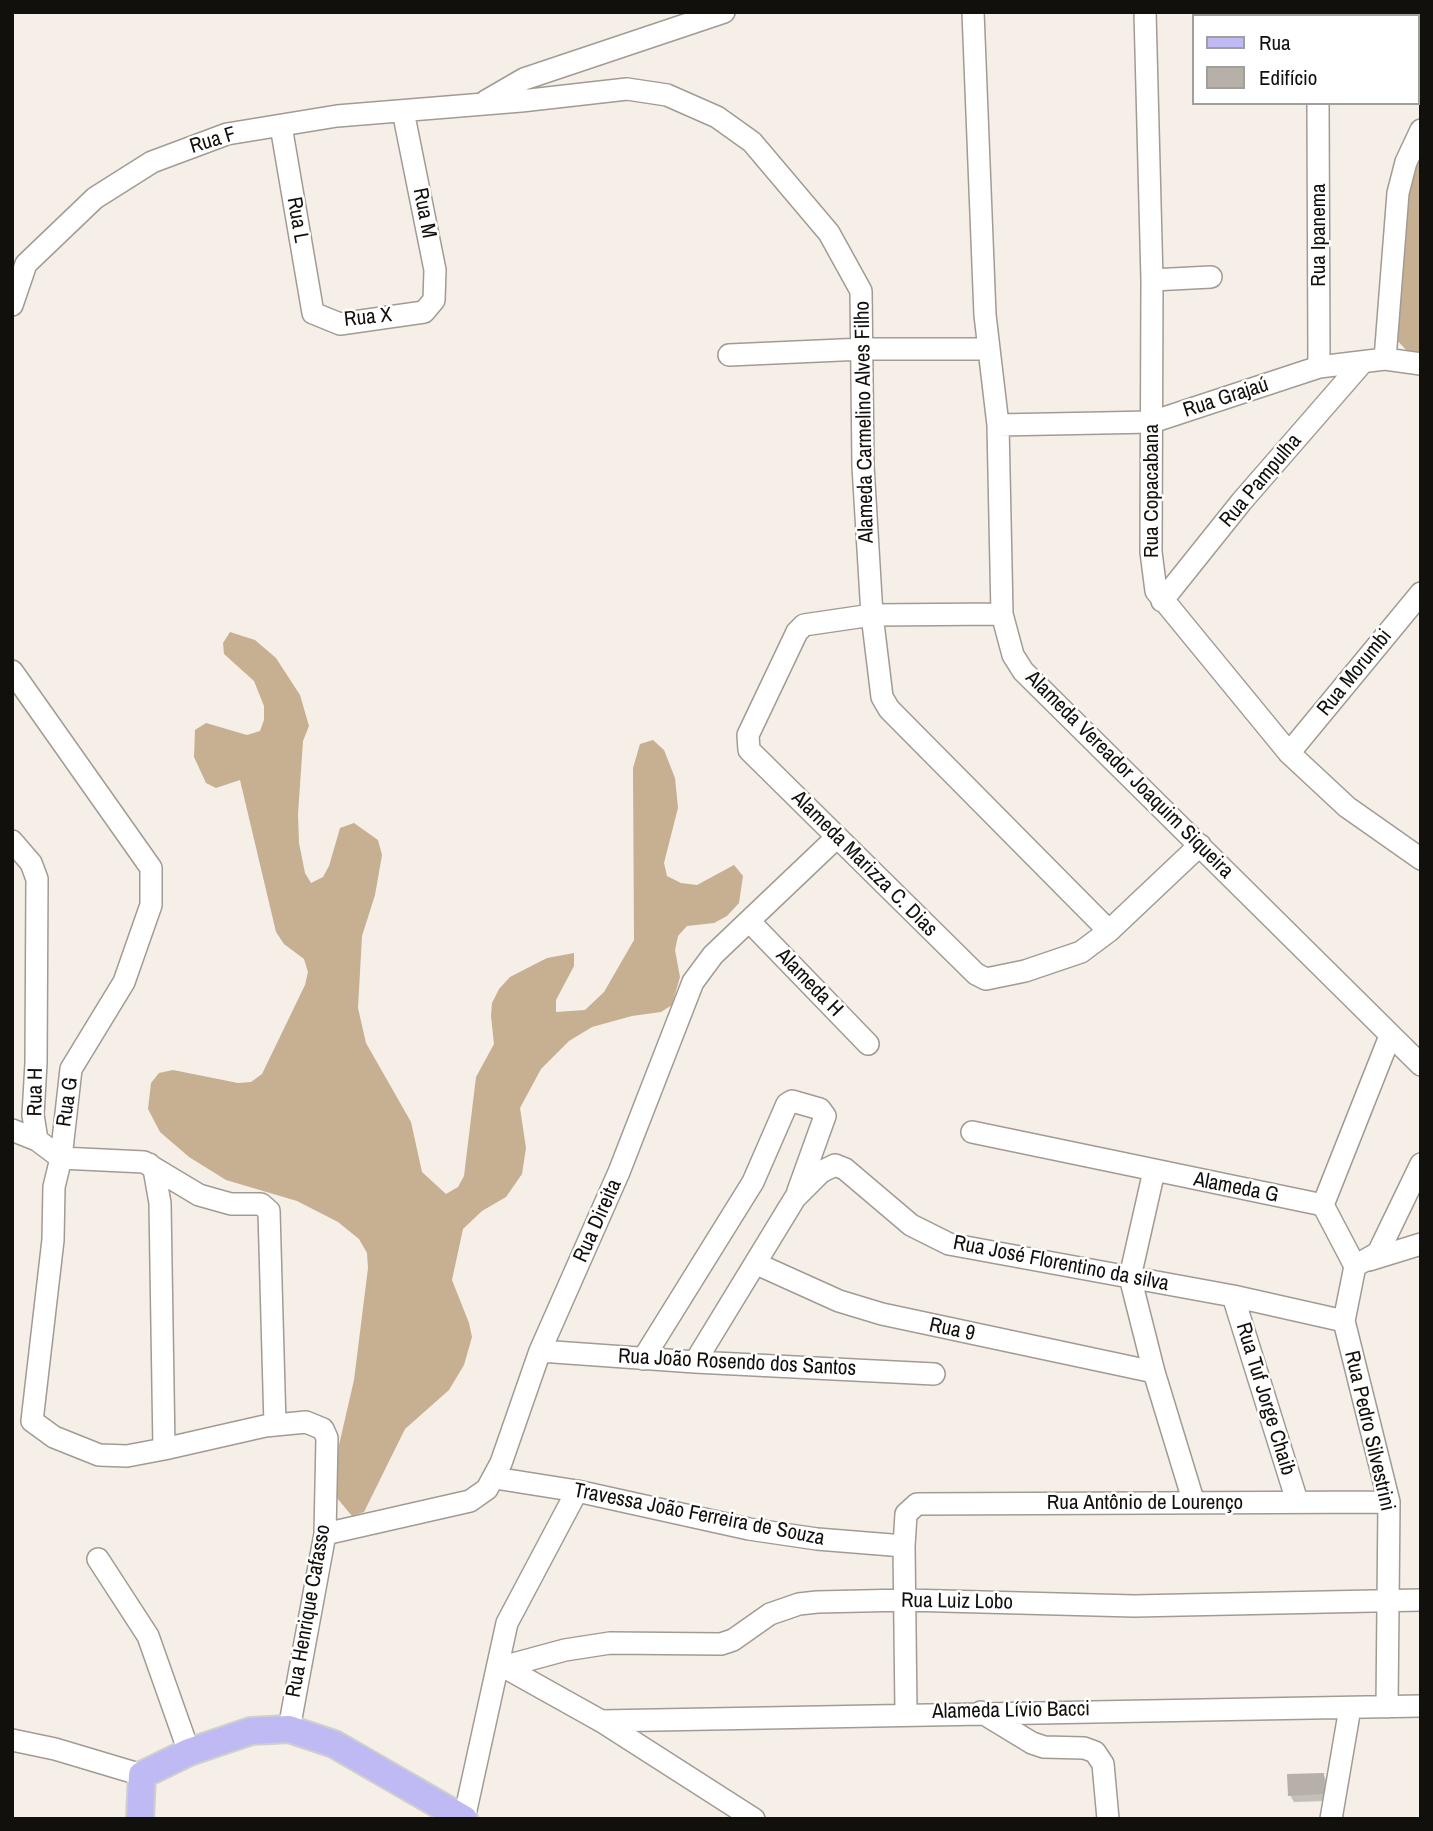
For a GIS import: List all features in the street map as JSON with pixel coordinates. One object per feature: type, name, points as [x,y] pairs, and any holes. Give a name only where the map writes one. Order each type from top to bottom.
[{"type":"main road","points":[[140,1819],[142,1776],[189,1752],[251,1731],[289,1729],[334,1744],[464,1819]]},
{"type":"street","points":[[481,103],[524,79],[724,12]]},
{"type":"street","name":"Alameda Vereador Joaquim Siqueira","points":[[972,12],[984,288],[988,349],[998,425],[1002,614],[1013,655],[1023,671],[1421,1065]]},
{"type":"street","name":"Rua Copacabana","points":[[1145,12],[1152,281],[1151,552],[1156,591],[1289,753],[1347,807],[1421,859]]},
{"type":"street","name":"Alameda Carmelino Alves Filho","points":[[481,103],[627,89],[667,95],[717,117],[752,142],[828,233],[862,291],[863,466],[872,615],[882,697],[889,709],[1109,931]]},
{"type":"street","name":"Rua F","points":[[12,305],[26,264],[95,198],[152,162],[227,134],[337,116],[481,103]]},
{"type":"street","name":"Rua Ipanema","points":[[1318,105],[1319,367]]},
{"type":"street","name":"Rua M","points":[[403,111],[435,270],[434,300],[424,312]]},
{"type":"street","name":"Rua L","points":[[281,126],[313,313]]},
{"type":"street","points":[[1385,359],[1398,193],[1406,162],[1421,130]]},
{"type":"street","points":[[1152,281],[1211,276]]},
{"type":"street","name":"Rua X","points":[[313,313],[340,324],[424,312]]},
{"type":"street","points":[[729,355],[863,349],[988,349]]},
{"type":"street","name":"Rua Grajaú","points":[[998,425],[1152,422],[1319,367],[1385,359],[1416,363]]},
{"type":"street","name":"Rua Pampulha","points":[[1162,601],[1242,501],[1362,363]]},
{"type":"street","name":"Rua Morumbi","points":[[1289,753],[1421,593]]},
{"type":"street","points":[[872,615],[1002,614]]},
{"type":"street","name":"Alameda Marizza C. Dias","points":[[872,615],[804,625],[792,643],[747,744],[749,750],[976,974],[986,979],[1061,960],[1081,952],[1109,931]]},
{"type":"street","name":"Rua G","points":[[12,671],[150,868],[151,905],[124,982],[71,1069],[61,1158],[149,1164],[200,1195],[231,1205],[261,1204],[269,1211],[275,1425]]},
{"type":"street","name":"Rua Direita","points":[[325,1534],[470,1501],[480,1497],[495,1478],[540,1350],[619,1172],[693,982],[713,955],[836,838]]},
{"type":"street","name":"Rua H","points":[[12,841],[31,863],[37,879],[36,1063],[33,1115],[37,1140],[61,1158]]},
{"type":"street","points":[[1109,931],[1200,845]]},
{"type":"street","name":"Alameda H","points":[[750,922],[868,1044]]},
{"type":"street","points":[[1362,1263],[1323,1205],[1390,1036]]},
{"type":"street","points":[[643,1359],[753,1182],[787,1104],[792,1101],[820,1109],[825,1116],[795,1198]]},
{"type":"street","points":[[12,1130],[37,1140]]},
{"type":"street","name":"Alameda G","points":[[972,1132],[1323,1205]]},
{"type":"street","name":"Rua Henrique Cafasso","points":[[61,1158],[54,1187],[53,1240],[32,1421],[54,1437],[99,1455],[127,1456],[275,1425],[306,1422],[323,1429],[327,1438],[325,1534],[289,1729]]},
{"type":"street","points":[[149,1164],[154,1168],[160,1203],[164,1449]]},
{"type":"street","points":[[1362,1263],[1384,1243],[1421,1164]]},
{"type":"street","name":"Rua José Florentino da silva","points":[[695,1362],[795,1198],[821,1172],[839,1166],[930,1238],[948,1244],[1233,1296],[1344,1321]]},
{"type":"street","points":[[1154,1171],[1130,1277],[1154,1372],[1194,1503]]},
{"type":"street","points":[[1362,1263],[1421,1244]]},
{"type":"street","name":"Rua Pedro Silvestrini","points":[[1362,1263],[1344,1321],[1389,1502],[1387,1707]]},
{"type":"street","name":"Rua 9","points":[[757,1264],[839,1301],[882,1314],[1154,1372]]},
{"type":"street","name":"Rua Tuf Jorge Chaib","points":[[1233,1296],[1297,1502]]},
{"type":"street","name":"Rua João Rosendo dos Santos","points":[[540,1350],[643,1359],[934,1374]]},
{"type":"street","name":"Travessa João Ferreira de Souza","points":[[495,1478],[577,1491],[749,1529],[817,1539],[904,1546]]},
{"type":"street","points":[[464,1819],[501,1665],[507,1623],[523,1588],[577,1491]]},
{"type":"street","name":"Rua Antônio de Lourenço","points":[[904,1546],[906,1514],[916,1504],[1389,1502]]},
{"type":"street","points":[[904,1546],[906,1713]]},
{"type":"street","points":[[98,1559],[148,1636],[189,1752]]},
{"type":"street","name":"Rua Luiz Lobo","points":[[501,1665],[610,1643],[721,1644],[733,1640],[770,1614],[799,1604],[906,1600],[1134,1606],[1421,1600]]},
{"type":"street","points":[[501,1665],[601,1721],[754,1819]]},
{"type":"street","name":"Alameda Lívio Bacci","points":[[601,1721],[906,1713],[1421,1706]]},
{"type":"street","points":[[1331,1819],[1350,1708]]},
{"type":"street","points":[[981,1712],[1032,1743],[1044,1747],[1084,1748],[1095,1752],[1103,1764],[1108,1819]]},
{"type":"street","points":[[12,1740],[55,1749],[142,1776]]},
{"type":"shaded area","points":[[1421,148],[1421,360],[1414,358],[1390,333],[1397,236]]},
{"type":"shaded area","points":[[230,632],[255,640],[276,658],[300,695],[309,726],[303,741],[298,814],[299,843],[305,873],[311,883],[323,877],[329,866],[340,828],[354,823],[378,840],[382,855],[375,895],[362,936],[358,1008],[366,1043],[411,1122],[422,1172],[446,1194],[458,1187],[464,1176],[476,1077],[494,1044],[492,1003],[499,989],[510,977],[547,958],[574,953],[574,966],[556,1000],[556,1012],[585,1010],[604,992],[634,940],[633,768],[640,744],[653,740],[664,750],[675,778],[678,808],[664,863],[667,876],[681,883],[697,885],[734,865],[743,876],[739,903],[727,916],[714,923],[687,926],[678,936],[675,950],[680,977],[672,1005],[661,1012],[632,1016],[592,1027],[569,1041],[541,1069],[520,1108],[526,1148],[522,1174],[506,1197],[482,1211],[463,1229],[452,1280],[472,1337],[464,1365],[449,1390],[405,1429],[364,1512],[352,1516],[337,1498],[333,1471],[354,1380],[368,1268],[367,1253],[359,1239],[338,1222],[297,1201],[226,1180],[189,1157],[160,1132],[148,1109],[151,1083],[159,1073],[173,1070],[238,1083],[251,1082],[262,1074],[305,985],[308,972],[304,959],[284,944],[276,932],[240,780],[216,788],[206,783],[194,757],[195,730],[206,723],[247,735],[260,731],[264,720],[264,706],[254,681],[224,654],[223,643]]},
{"type":"building","points":[[1324,1773],[1325,1794],[1288,1796],[1287,1774]]}]
